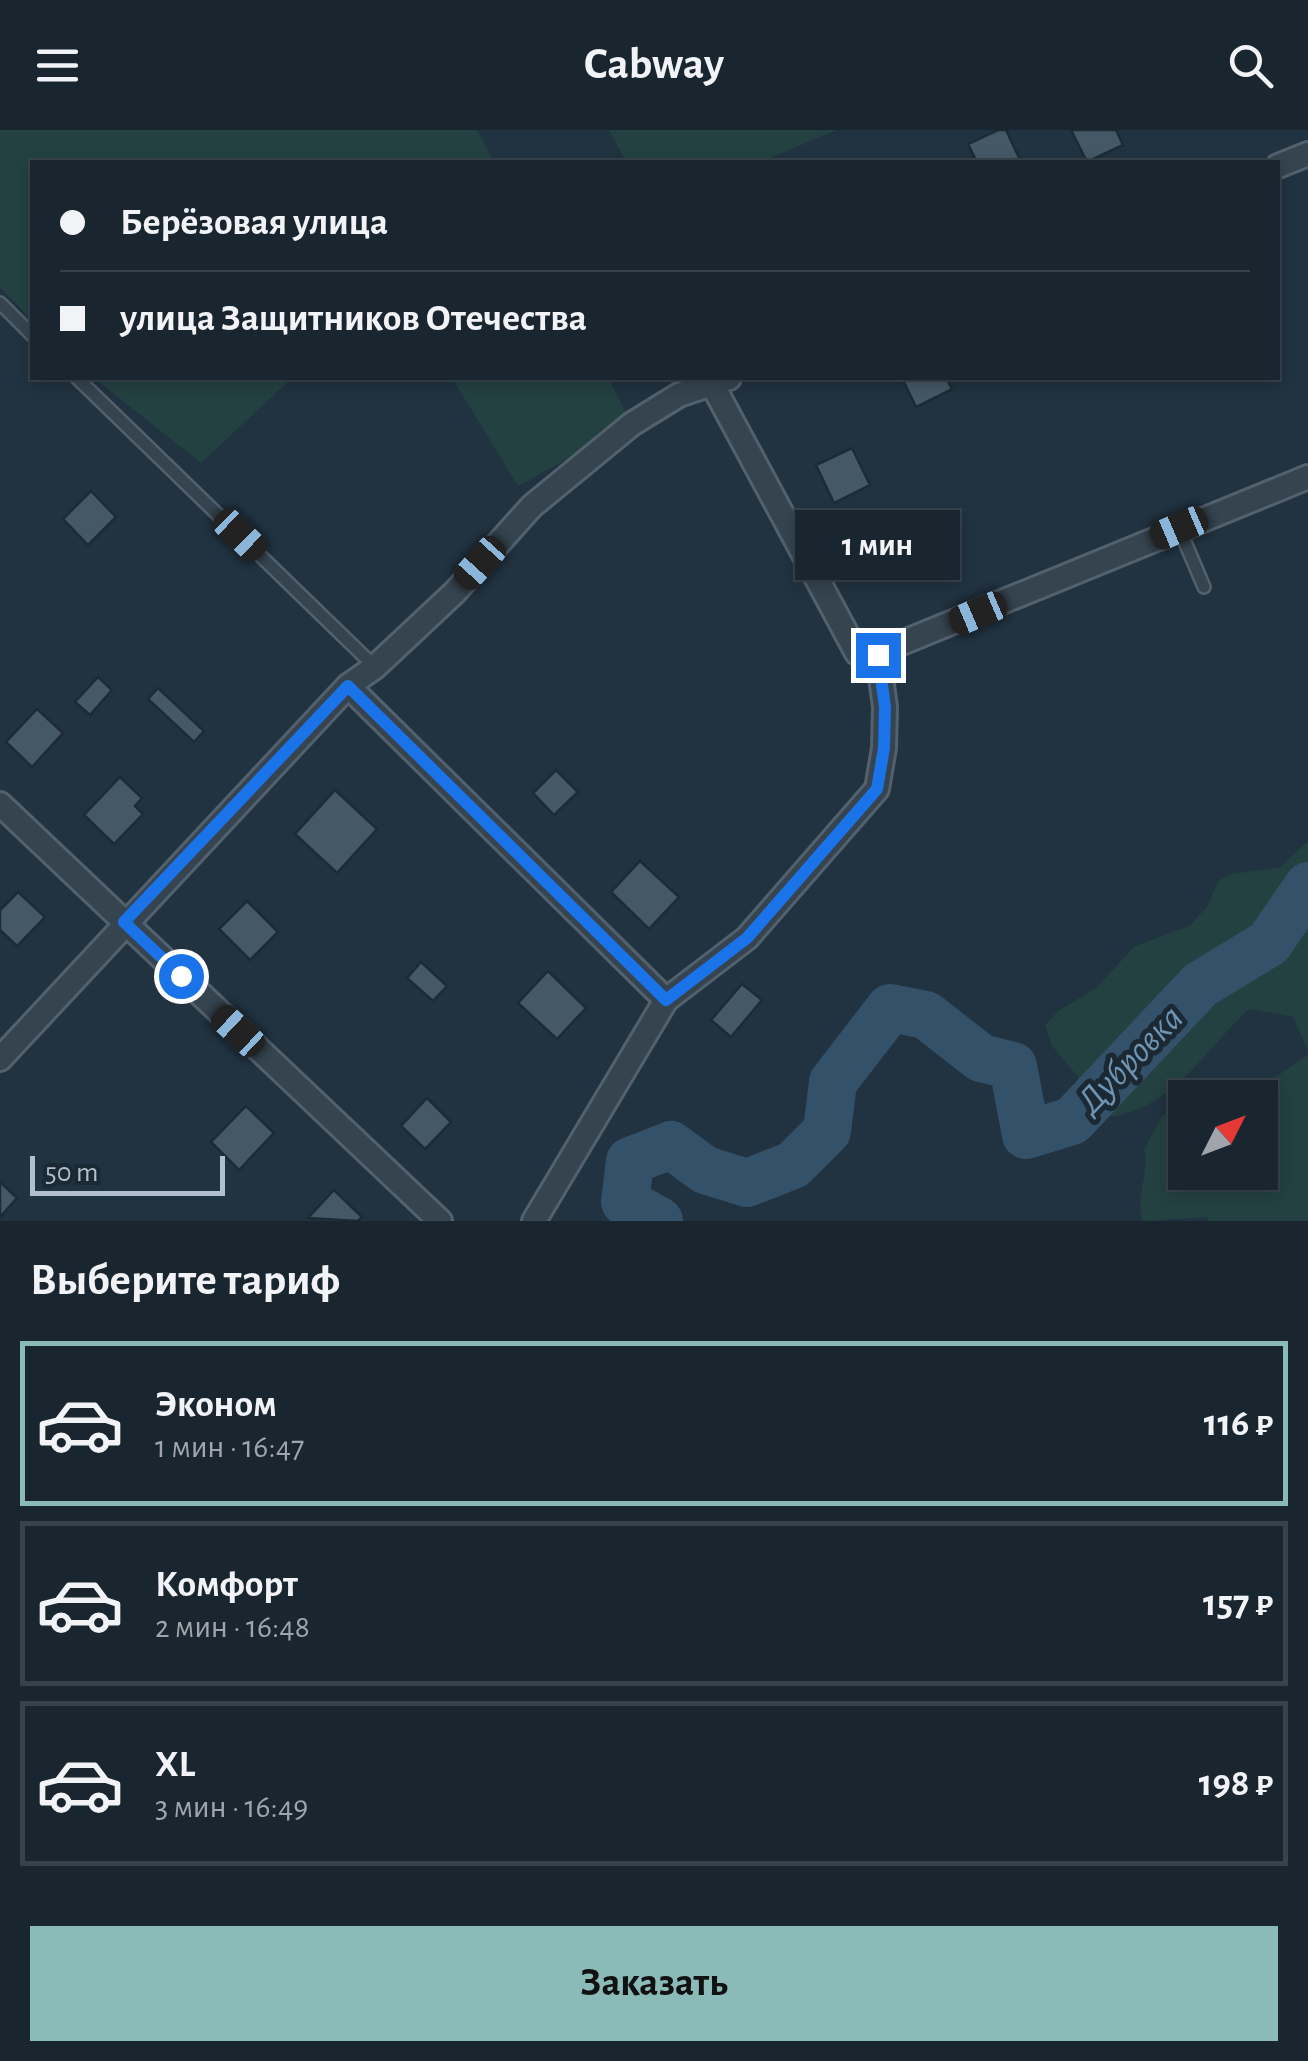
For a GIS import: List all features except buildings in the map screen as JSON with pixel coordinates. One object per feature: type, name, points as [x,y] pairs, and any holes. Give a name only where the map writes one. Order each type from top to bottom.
[{"type":"street","points":[[1280,165],[1308,154]]},
{"type":"street","points":[[0,1059],[348,686],[455,592],[532,506],[632,424],[680,394],[721,381],[857,652],[866,658],[1308,477]]},
{"type":"street","points":[[534,1221],[666,1000],[747,938],[877,789],[885,707],[878,655]]},
{"type":"street","points":[[348,686],[666,1000]]},
{"type":"street","points":[[0,804],[440,1221]]},
{"type":"lane","points":[[0,303],[30,332]]},
{"type":"lane","points":[[79,380],[375,666]]},
{"type":"lane","points":[[1179,528],[1204,587]]},
{"type":"green space","points":[[0,130],[477,130],[493,160],[30,160],[30,319],[0,287]]},
{"type":"green space","points":[[609,130],[837,130],[766,160],[625,160]]},
{"type":"green space","points":[[97,380],[290,380],[201,463]]},
{"type":"green space","points":[[453,380],[609,380],[632,424],[518,486]]},
{"type":"green space","points":[[1308,841],[1308,1052],[1293,1017],[1249,1009],[1181,1080],[1168,1080],[1168,1091],[1134,1111],[1112,1117],[1052,1046],[1045,1025],[1057,1012],[1096,988],[1135,946],[1189,926],[1207,907],[1218,881],[1230,874],[1279,868]]},
{"type":"green space","points":[[1308,1055],[1308,1221],[1208,1221],[1208,1217],[1143,1221],[1140,1204],[1144,1149],[1162,1116],[1168,1114],[1168,1190],[1278,1190],[1278,1080],[1265,1080]]},
{"type":"waterway","name":"Дубровка","points":[[659,1221],[625,1202],[630,1161],[671,1145],[705,1170],[747,1183],[793,1165],[827,1131],[833,1082],[890,1008],[926,1015],[981,1058],[1013,1066],[1026,1135],[1072,1121],[1200,985],[1269,943],[1308,886]]},
{"type":"route","points":[[181,976],[124,922],[348,686],[666,1000],[747,938],[877,789],[885,707],[878,655]]}]
